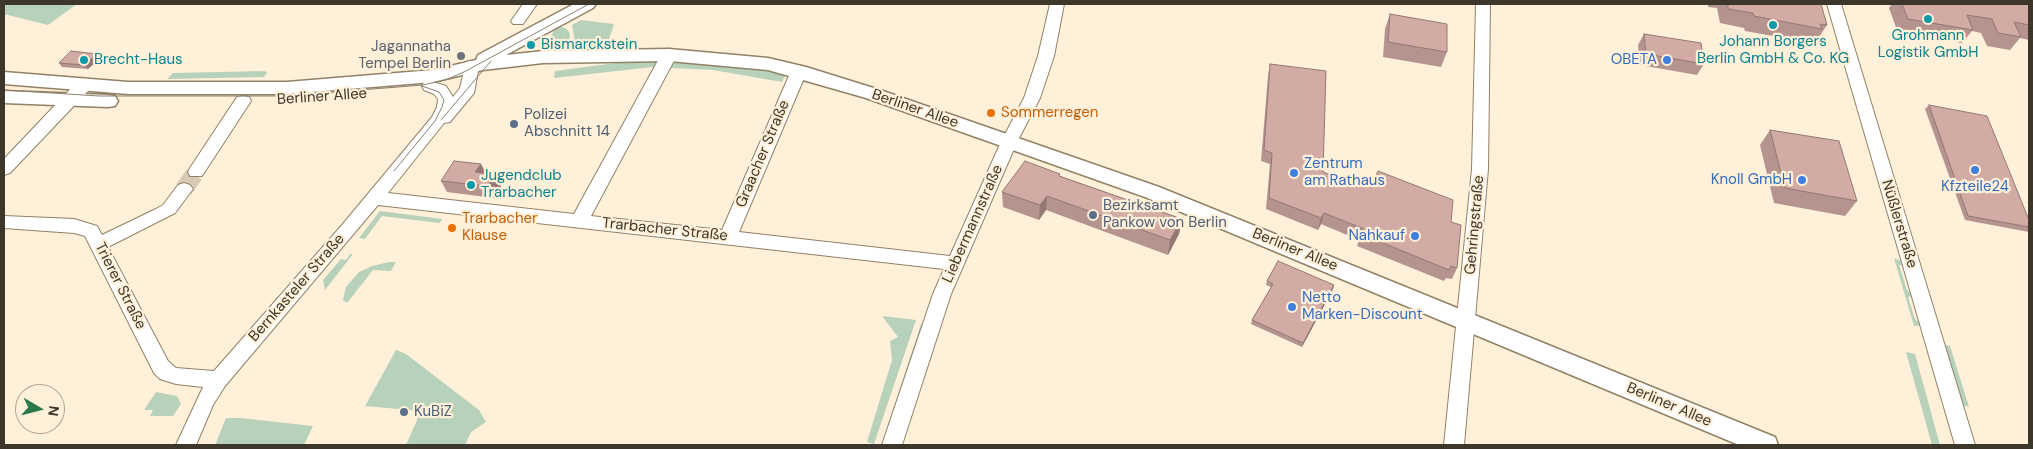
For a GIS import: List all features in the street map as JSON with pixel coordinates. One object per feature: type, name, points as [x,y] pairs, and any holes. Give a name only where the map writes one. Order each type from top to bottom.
[{"type":"main road","points":[[411,89],[471,73],[587,4]]},
{"type":"main road","name":"Berliner Allee","points":[[4,78],[83,86],[287,88],[534,68],[638,56],[669,55],[739,60],[798,70],[1009,142],[1194,209],[1766,445]]},
{"type":"main road","name":"Berliner Allee","points":[[4,97],[69,101],[244,102],[319,99],[430,86],[471,73]]},
{"type":"street","points":[[518,21],[530,4]]},
{"type":"street","name":"Liebermannstraße","points":[[892,445],[932,323],[955,263],[1009,142],[1032,98],[1046,56],[1057,4]]},
{"type":"street","name":"Gehringstraße","points":[[1454,445],[1480,169],[1483,4]]},
{"type":"street","name":"Nüßlerstraße","points":[[1834,4],[1965,445]]},
{"type":"street","points":[[579,221],[669,55]]},
{"type":"street","name":"Graacher Straße","points":[[728,237],[798,70]]},
{"type":"street","name":"Bernkasteler Straße","points":[[423,140],[464,95],[471,73]]},
{"type":"street","points":[[4,169],[83,86]]},
{"type":"street","name":"Bernkasteler Straße","points":[[186,445],[205,400],[218,380],[374,198],[438,120],[446,103],[444,93],[430,86]]},
{"type":"street","points":[[196,172],[244,102]]},
{"type":"street","points":[[98,244],[162,214],[169,209],[184,189]]},
{"type":"street","name":"Trarbacher Straße","points":[[374,198],[955,263]]},
{"type":"street","name":"Trierer Straße","points":[[4,222],[84,227],[91,231],[161,367],[167,373],[176,376],[218,380]]},
{"type":"green space","points":[[4,4],[77,4],[48,25],[4,14]]},
{"type":"green space","points":[[581,20],[614,24],[609,39],[575,41],[572,25]]},
{"type":"green space","points":[[561,27],[567,30],[570,36],[567,42],[561,45],[555,42],[552,36],[555,30]]},
{"type":"green space","points":[[631,61],[739,65],[786,73],[782,82],[713,70],[653,67],[554,78],[555,71]]},
{"type":"green space","points":[[265,71],[267,73],[264,77],[167,79],[173,73]]},
{"type":"green space","points":[[380,211],[442,219],[440,223],[382,216],[365,239],[359,238]]},
{"type":"green space","points":[[350,254],[353,254],[325,290],[323,280],[341,259],[346,260]]},
{"type":"green space","points":[[1894,258],[1903,262],[1904,265],[1899,265],[1907,290],[1913,296],[1908,297],[1915,319],[1922,325],[1914,326]]},
{"type":"green space","points":[[396,262],[391,271],[373,270],[347,303],[343,300],[346,287],[359,272],[372,266]]},
{"type":"green space","points":[[882,316],[916,320],[874,444],[867,442],[892,360],[890,341],[898,337]]},
{"type":"green space","points":[[921,324],[923,324],[885,443],[882,443]]},
{"type":"green space","points":[[1941,344],[1950,346],[1969,407],[1963,405],[1957,393]]},
{"type":"green space","points":[[396,350],[406,354],[479,410],[486,422],[471,432],[465,445],[406,445],[421,411],[365,406]]},
{"type":"green space","points":[[1906,352],[1915,354],[1940,445],[1932,445]]},
{"type":"green space","points":[[156,392],[177,396],[181,404],[173,416],[150,416],[153,410],[144,410]]},
{"type":"green space","points":[[226,418],[313,426],[304,445],[215,445]]},
{"type":"building","points":[[1728,4],[1821,4],[1827,25],[1820,24],[1822,29],[1754,16],[1753,13],[1728,9]]},
{"type":"building","points":[[1902,4],[2029,4],[2029,25],[2014,22],[2021,37],[1998,33],[1992,19],[1967,15],[1973,30],[1908,19]]},
{"type":"building","points":[[1390,14],[1447,24],[1447,52],[1388,42]]},
{"type":"building","points":[[1644,34],[1701,43],[1704,64],[1646,54]]},
{"type":"building","points":[[71,51],[97,54],[84,65],[59,63]]},
{"type":"building","name":"Zentrum am Rathaus","points":[[1270,64],[1326,71],[1323,172],[1343,180],[1373,181],[1378,171],[1453,200],[1451,222],[1461,225],[1457,268],[1451,266],[1449,270],[1361,234],[1364,229],[1324,213],[1321,218],[1269,198],[1272,153],[1264,150]]},
{"type":"building","name":"Kfzteile24","points":[[1929,105],[1987,116],[2029,220],[2029,227],[1968,216]]},
{"type":"building","points":[[1770,130],[1839,141],[1857,201],[1785,188]]},
{"type":"building","points":[[454,161],[481,164],[475,172],[495,175],[488,186],[441,181]]},
{"type":"building","points":[[1025,161],[1060,174],[1059,176],[1182,219],[1170,240],[1047,196],[1040,205],[1002,192]]},
{"type":"building","name":"Netto Marken-Discount","points":[[1278,261],[1334,285],[1303,343],[1252,320],[1273,284],[1267,281]]},
{"type":"tunnel","points":[[184,189],[196,172]]},
{"type":"tram line","points":[[4,90],[99,96],[284,96],[423,85],[445,80],[464,72],[589,4]]},
{"type":"tram line","points":[[441,120],[491,61]]},
{"type":"tram line","points":[[394,171],[435,121],[442,107],[444,100],[439,92],[422,86]]},
{"type":"place","name":"Grohmann Logistik GmbH","points":[[1928,19]]},
{"type":"place","name":"Johann Borgers Berlin GmbH & Co. KG","points":[[1773,25]]},
{"type":"place","name":"Bismarckstein","points":[[531,45]]},
{"type":"place","name":"Jagannatha Tempel Berlin","points":[[461,56]]},
{"type":"place","name":"Brecht-Haus","points":[[84,60]]},
{"type":"place","name":"OBETA","points":[[1667,60]]},
{"type":"place","name":"Sommerregen","points":[[991,113]]},
{"type":"place","name":"Polizei Abschnitt 14","points":[[514,124]]},
{"type":"place","name":"Kfzteile24","points":[[1975,170]]},
{"type":"place","name":"Zentrum am Rathaus","points":[[1294,173]]},
{"type":"place","name":"Knoll GmbH","points":[[1802,180]]},
{"type":"place","name":"Jugendclub Trarbacher","points":[[471,185]]},
{"type":"place","name":"Bezirksamt Pankow von Berlin","points":[[1093,215]]},
{"type":"place","name":"Trarbacher Klause","points":[[452,228]]},
{"type":"place","name":"Nahkauf","points":[[1415,236]]},
{"type":"place","name":"Netto Marken-Discount","points":[[1292,307]]},
{"type":"place","name":"KuBiZ","points":[[404,412]]}]
